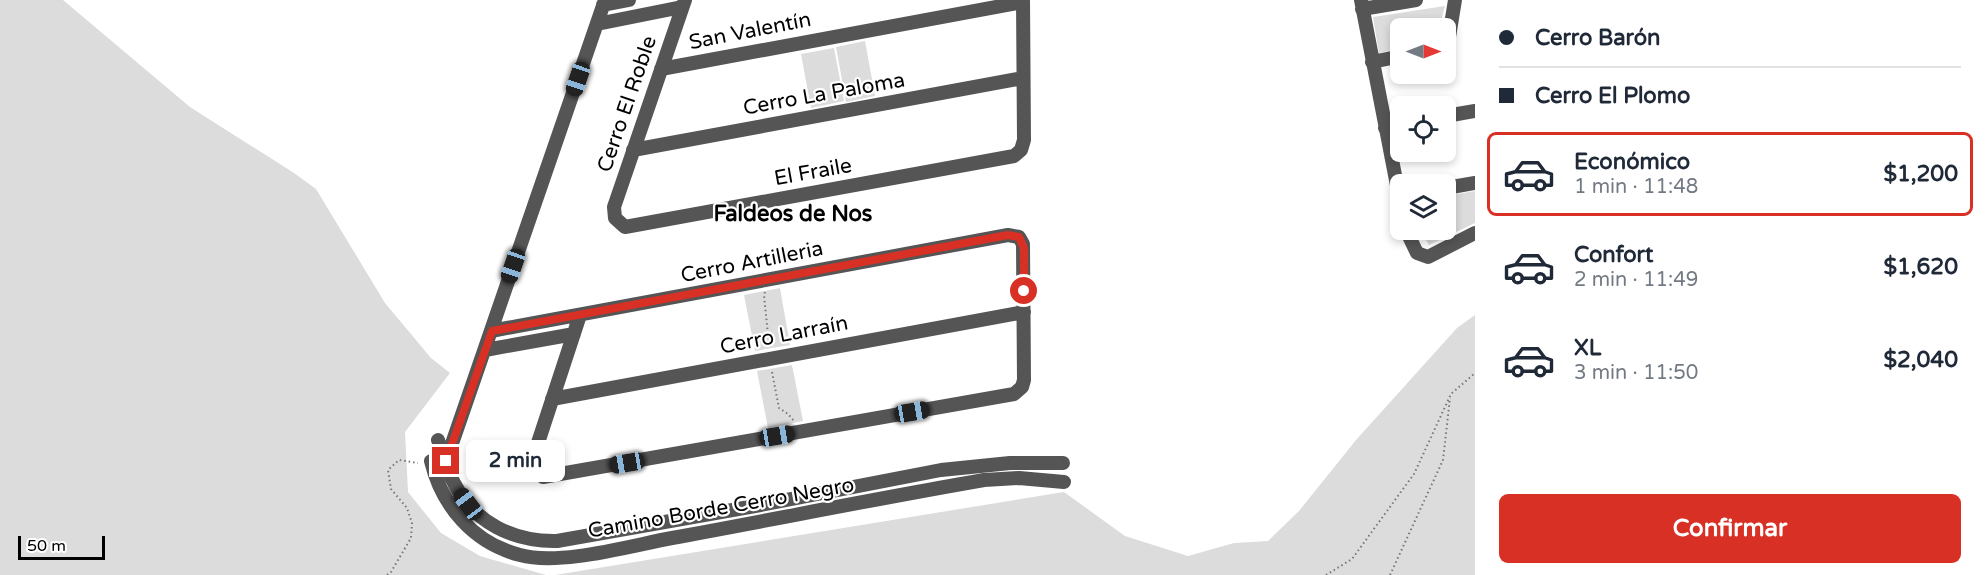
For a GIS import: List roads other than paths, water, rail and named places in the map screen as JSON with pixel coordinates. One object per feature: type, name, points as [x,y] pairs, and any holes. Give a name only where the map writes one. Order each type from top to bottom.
[{"type":"street","points":[[437,465],[492,331],[604,3],[629,0]]},
{"type":"street","points":[[1395,174],[1361,5],[1416,0]]},
{"type":"street","points":[[1452,18],[1455,0]]},
{"type":"street","points":[[1023,1],[1023,78]]},
{"type":"street","name":"San Valentín","points":[[661,69],[1023,1]]},
{"type":"street","points":[[597,24],[684,3]]},
{"type":"street","name":"Cerro El Roble","points":[[617,222],[613,210],[684,3]]},
{"type":"street","points":[[1372,62],[1390,58]]},
{"type":"street","name":"Cerro La Paloma","points":[[633,150],[1023,78]]},
{"type":"street","name":"El Fraile","points":[[617,222],[630,227],[1010,157],[1018,153],[1024,145],[1023,78]]},
{"type":"street","points":[[1456,114],[1475,111]]},
{"type":"street","points":[[1385,128],[1390,127]]},
{"type":"street","points":[[1456,186],[1475,183]]},
{"type":"street","points":[[1411,240],[1417,253],[1428,257],[1475,233]]},
{"type":"street","name":"Cerro Artilleria","points":[[492,331],[1008,235],[1019,237],[1024,248],[1024,312]]},
{"type":"street","points":[[580,315],[532,457],[534,471],[547,477],[1011,394],[1020,389],[1024,380],[1024,312]]},
{"type":"street","name":"Cerro Larraín","points":[[552,399],[1024,312]]},
{"type":"street","points":[[485,350],[573,334]]},
{"type":"street","name":"Camino Borde Cerro Negro","points":[[437,465],[477,513],[497,528],[508,533],[544,541],[557,541],[755,506],[941,470],[1010,463],[1059,463],[1059,481],[1019,478],[984,480],[548,559],[508,551],[475,532],[450,506],[437,465],[438,440]]},
{"type":"district","name":"Faldeos de Nos","points":[[793,214]]}]
